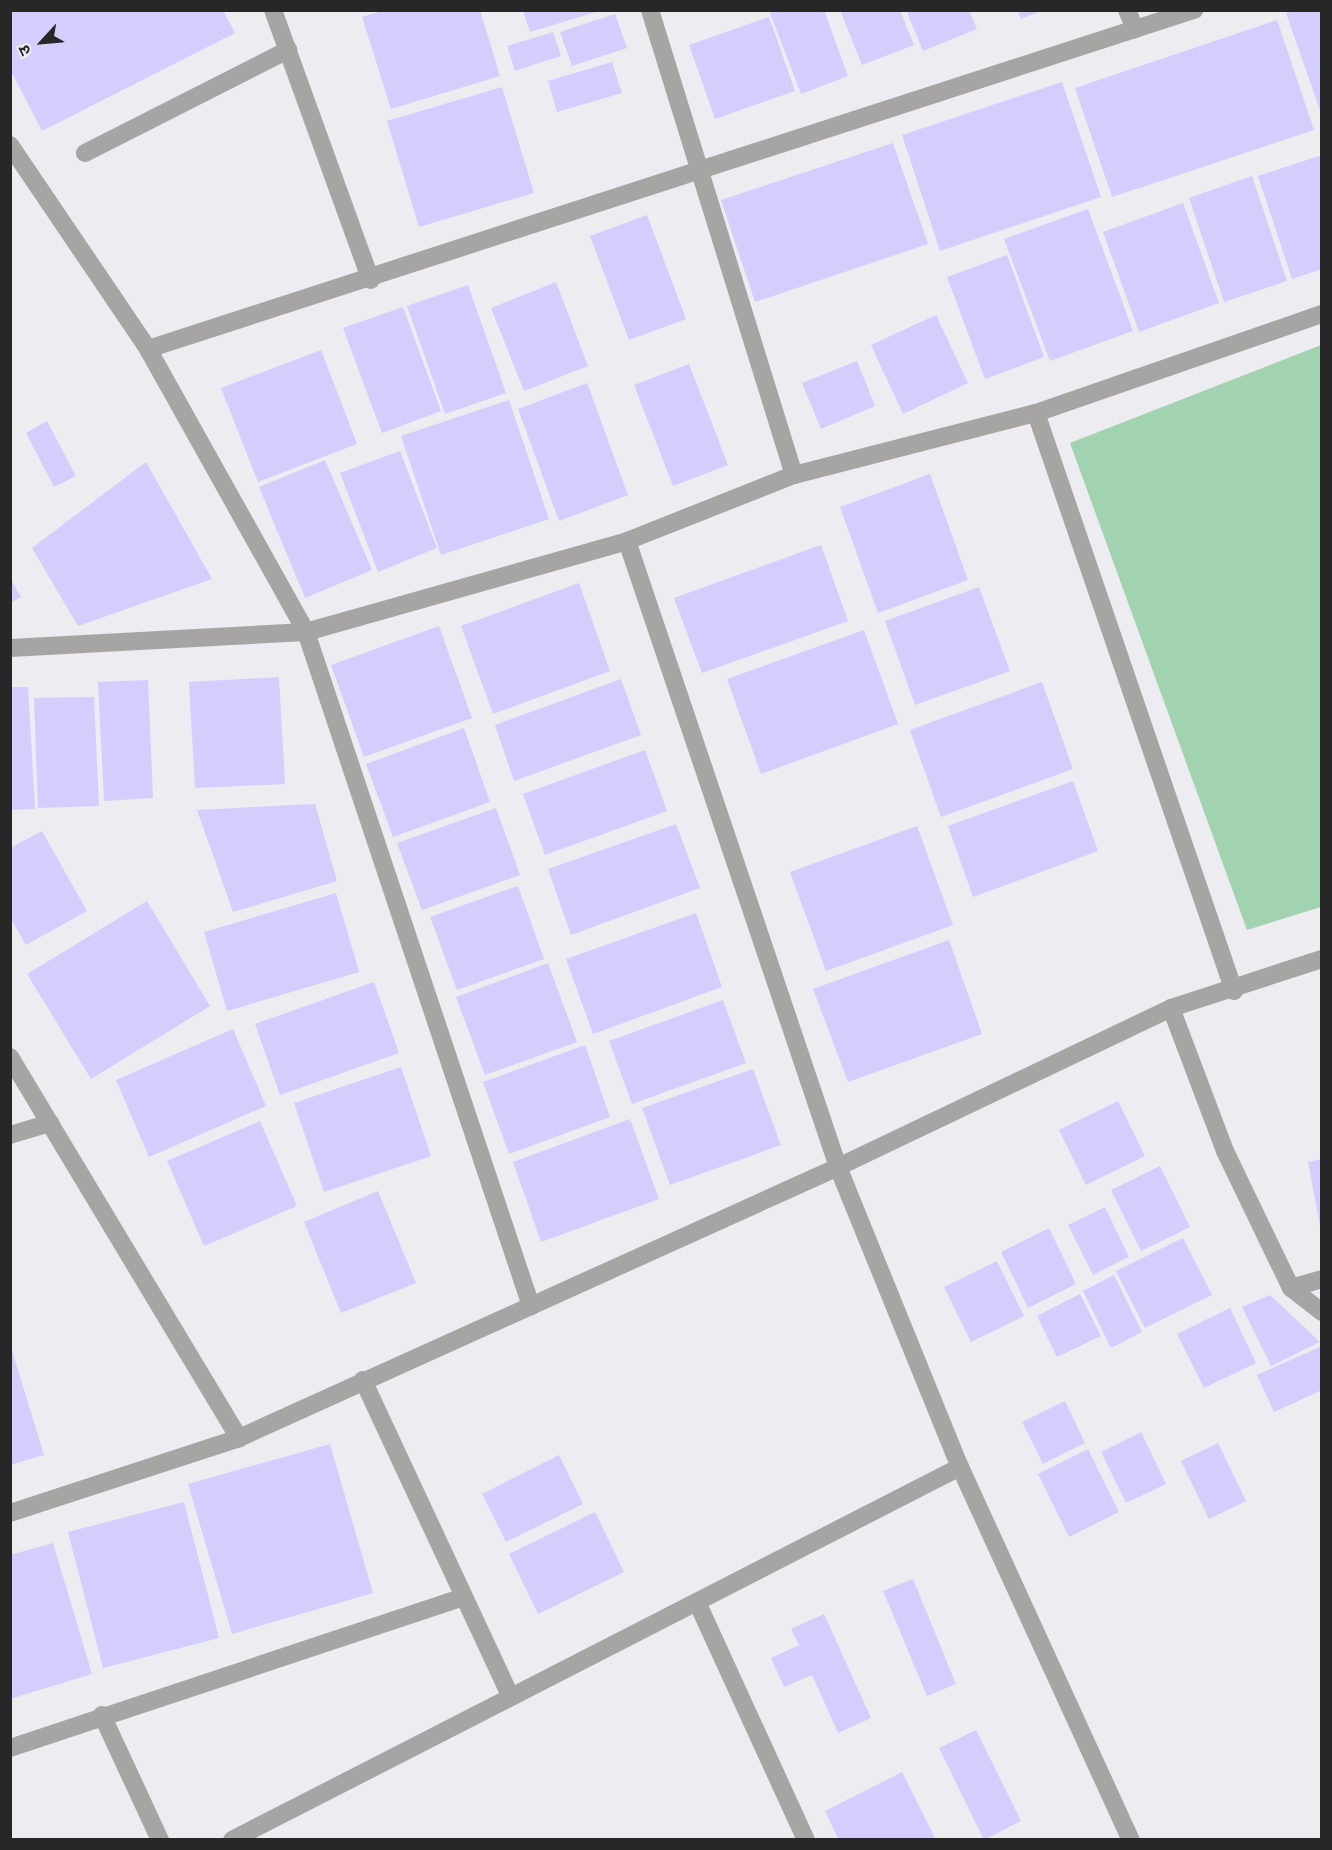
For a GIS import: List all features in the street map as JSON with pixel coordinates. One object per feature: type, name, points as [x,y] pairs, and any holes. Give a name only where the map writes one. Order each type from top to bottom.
[{"type":"street","points":[[273,10],[371,280]]},
{"type":"street","points":[[650,10],[695,168],[794,476]]},
{"type":"street","points":[[1127,10],[1135,29]]},
{"type":"street","points":[[148,348],[371,280],[695,168],[1194,10]]},
{"type":"street","points":[[85,153],[288,50]]},
{"type":"street","points":[[10,145],[148,348],[306,632],[531,1306]]},
{"type":"street","points":[[10,648],[306,632],[627,541],[794,476],[1036,413],[1322,315]]},
{"type":"street","points":[[1036,413],[1233,991]]},
{"type":"street","points":[[627,541],[838,1167],[960,1467],[1131,1839]]},
{"type":"street","points":[[10,1513],[239,1438],[838,1167],[1171,1008],[1233,991],[1322,959]]},
{"type":"street","points":[[1171,1008],[1226,1151],[1291,1287],[1322,1312]]},
{"type":"street","points":[[10,1057],[239,1438]]},
{"type":"street","points":[[10,1135],[50,1123]]},
{"type":"street","points":[[1291,1287],[1322,1279]]},
{"type":"street","points":[[363,1380],[461,1598],[511,1696]]},
{"type":"street","points":[[232,1839],[960,1467]]},
{"type":"street","points":[[10,1748],[102,1715],[461,1598]]},
{"type":"street","points":[[696,1602],[806,1839]]},
{"type":"street","points":[[102,1715],[160,1839]]},
{"type":"green space","points":[[1321,345],[1321,907],[1247,930],[1070,443]]},
{"type":"building","points":[[18,10],[223,10],[235,33],[42,131],[10,69],[10,14]]},
{"type":"building","points":[[385,10],[480,10],[500,76],[391,109],[362,17]]},
{"type":"building","points":[[523,10],[599,10],[599,11],[530,32]]},
{"type":"building","points":[[769,10],[824,10],[848,76],[801,94]]},
{"type":"building","points":[[840,10],[900,10],[914,45],[862,65]]},
{"type":"building","points":[[906,10],[969,10],[977,29],[923,51]]},
{"type":"building","points":[[1017,10],[1041,10],[1041,11],[1021,19]]},
{"type":"building","points":[[1295,10],[1322,10],[1322,116],[1286,13]]},
{"type":"building","points":[[615,14],[627,48],[572,66],[560,32]]},
{"type":"building","points":[[769,17],[795,91],[715,119],[689,45]]},
{"type":"building","points":[[1277,20],[1314,130],[1112,197],[1075,88]]},
{"type":"building","points":[[553,32],[561,56],[515,71],[507,46]]},
{"type":"building","points":[[612,62],[622,93],[557,112],[548,81]]},
{"type":"building","points":[[1062,82],[1101,197],[940,251],[902,135]]},
{"type":"building","points":[[502,87],[534,193],[419,227],[387,121]]},
{"type":"building","points":[[893,143],[928,244],[755,302],[721,200]]},
{"type":"building","points":[[1322,155],[1322,269],[1292,279],[1258,176]]},
{"type":"building","points":[[1252,176],[1287,281],[1224,302],[1189,198]]},
{"type":"building","points":[[1183,203],[1219,303],[1139,332],[1103,232]]},
{"type":"building","points":[[1088,209],[1133,331],[1050,361],[1004,239]]},
{"type":"building","points":[[647,215],[686,319],[629,340],[590,236]]},
{"type":"building","points":[[1007,255],[1044,357],[985,379],[947,277]]},
{"type":"building","points":[[556,282],[588,366],[524,391],[491,308]]},
{"type":"building","points":[[468,285],[506,393],[445,414],[407,306]]},
{"type":"building","points":[[403,307],[441,411],[382,433],[343,328]]},
{"type":"building","points":[[936,315],[968,383],[903,414],[871,345]]},
{"type":"building","points":[[321,350],[357,444],[258,482],[221,388]]},
{"type":"building","points":[[857,361],[875,406],[821,429],[802,383]]},
{"type":"building","points":[[689,364],[728,465],[673,486],[634,385]]},
{"type":"building","points":[[587,383],[628,495],[559,521],[518,409]]},
{"type":"building","points":[[509,400],[549,519],[441,555],[401,436]]},
{"type":"building","points":[[47,421],[76,476],[54,487],[26,433]]},
{"type":"building","points":[[400,451],[437,548],[378,572],[340,473]]},
{"type":"building","points":[[325,460],[372,570],[305,598],[259,487]]},
{"type":"building","points":[[146,462],[212,579],[78,626],[32,548]]},
{"type":"building","points":[[930,474],[968,580],[878,613],[840,507]]},
{"type":"building","points":[[821,545],[848,621],[702,673],[674,598]]},
{"type":"building","points":[[10,578],[21,597],[10,603]]},
{"type":"building","points":[[579,583],[610,671],[493,714],[461,626]]},
{"type":"building","points":[[979,587],[1010,671],[915,705],[885,621]]},
{"type":"building","points":[[439,626],[472,718],[364,757],[331,665]]},
{"type":"building","points":[[864,630],[898,724],[761,774],[727,679]]},
{"type":"building","points":[[279,677],[285,784],[195,788],[189,682]]},
{"type":"building","points":[[621,679],[641,735],[514,781],[495,725]]},
{"type":"building","points":[[148,680],[153,798],[104,801],[98,682]]},
{"type":"building","points":[[1042,682],[1073,769],[941,817],[910,730]]},
{"type":"building","points":[[10,687],[28,687],[35,809],[10,810]]},
{"type":"building","points":[[94,697],[99,806],[38,808],[34,698]]},
{"type":"building","points":[[464,728],[490,802],[393,837],[366,764]]},
{"type":"building","points":[[645,750],[667,811],[545,855],[523,794]]},
{"type":"building","points":[[1073,781],[1098,851],[973,897],[948,826]]},
{"type":"building","points":[[315,804],[337,881],[233,912],[197,810]]},
{"type":"building","points":[[496,808],[520,875],[422,910],[397,843]]},
{"type":"building","points":[[676,824],[700,888],[571,935],[548,869]]},
{"type":"building","points":[[917,826],[953,925],[826,971],[790,872]]},
{"type":"building","points":[[42,831],[87,911],[26,945],[10,917],[10,848]]},
{"type":"building","points":[[518,886],[544,959],[457,990],[430,917]]},
{"type":"building","points":[[336,893],[359,972],[227,1011],[204,932]]},
{"type":"building","points":[[147,901],[210,1006],[91,1079],[27,974]]},
{"type":"building","points":[[696,913],[722,987],[593,1034],[566,959]]},
{"type":"building","points":[[949,940],[982,1034],[848,1082],[813,989]]},
{"type":"building","points":[[548,963],[577,1042],[485,1075],[456,997]]},
{"type":"building","points":[[374,982],[399,1053],[280,1095],[255,1024]]},
{"type":"building","points":[[723,1000],[746,1063],[632,1104],[609,1041]]},
{"type":"building","points":[[233,1029],[266,1106],[149,1157],[116,1080]]},
{"type":"building","points":[[585,1045],[610,1117],[509,1154],[483,1082]]},
{"type":"building","points":[[401,1067],[431,1156],[324,1192],[294,1103]]},
{"type":"building","points":[[753,1069],[781,1145],[670,1185],[642,1108]]},
{"type":"building","points":[[1118,1101],[1145,1156],[1086,1185],[1059,1130]]},
{"type":"building","points":[[630,1119],[659,1199],[541,1242],[513,1162]]},
{"type":"building","points":[[260,1121],[297,1206],[204,1246],[167,1161]]},
{"type":"building","points":[[1322,1159],[1322,1226],[1320,1226],[1308,1162]]},
{"type":"building","points":[[1160,1166],[1190,1227],[1141,1251],[1111,1190]]},
{"type":"building","points":[[378,1191],[416,1283],[341,1313],[304,1222]]},
{"type":"building","points":[[1105,1207],[1129,1257],[1093,1275],[1068,1225]]},
{"type":"building","points":[[1049,1228],[1076,1284],[1028,1308],[1001,1252]]},
{"type":"building","points":[[1183,1238],[1212,1295],[1145,1328],[1116,1271]]},
{"type":"building","points":[[997,1261],[1024,1316],[971,1342],[944,1287]]},
{"type":"building","points":[[1114,1275],[1142,1332],[1111,1348],[1083,1291]]},
{"type":"building","points":[[1080,1294],[1101,1336],[1057,1357],[1037,1316]]},
{"type":"building","points":[[1270,1295],[1320,1342],[1271,1366],[1242,1307]]},
{"type":"building","points":[[1230,1308],[1256,1363],[1204,1388],[1177,1334]]},
{"type":"building","points":[[10,1344],[44,1455],[10,1465]]},
{"type":"building","points":[[1322,1346],[1322,1390],[1274,1412],[1257,1375]]},
{"type":"building","points":[[1065,1401],[1085,1443],[1043,1464],[1022,1422]]},
{"type":"building","points":[[1141,1432],[1166,1484],[1126,1503],[1101,1452]]},
{"type":"building","points":[[1218,1443],[1246,1501],[1209,1519],[1181,1461]]},
{"type":"building","points":[[330,1444],[373,1593],[232,1634],[188,1484]]},
{"type":"building","points":[[1088,1449],[1119,1512],[1069,1537],[1038,1474]]},
{"type":"building","points":[[559,1455],[583,1504],[506,1542],[482,1494]]},
{"type":"building","points":[[184,1502],[219,1638],[103,1668],[68,1532]]},
{"type":"building","points":[[595,1512],[624,1572],[538,1614],[509,1554]]},
{"type":"building","points":[[53,1543],[92,1674],[10,1699],[10,1555]]},
{"type":"building","points":[[913,1579],[956,1684],[927,1696],[883,1591]]},
{"type":"building","points":[[824,1614],[871,1718],[838,1733],[812,1675],[784,1687],[771,1658],[799,1645],[791,1629]]},
{"type":"building","points":[[976,1730],[1021,1821],[984,1840],[939,1748]]},
{"type":"building","points":[[902,1772],[936,1840],[839,1840],[825,1811]]}]
